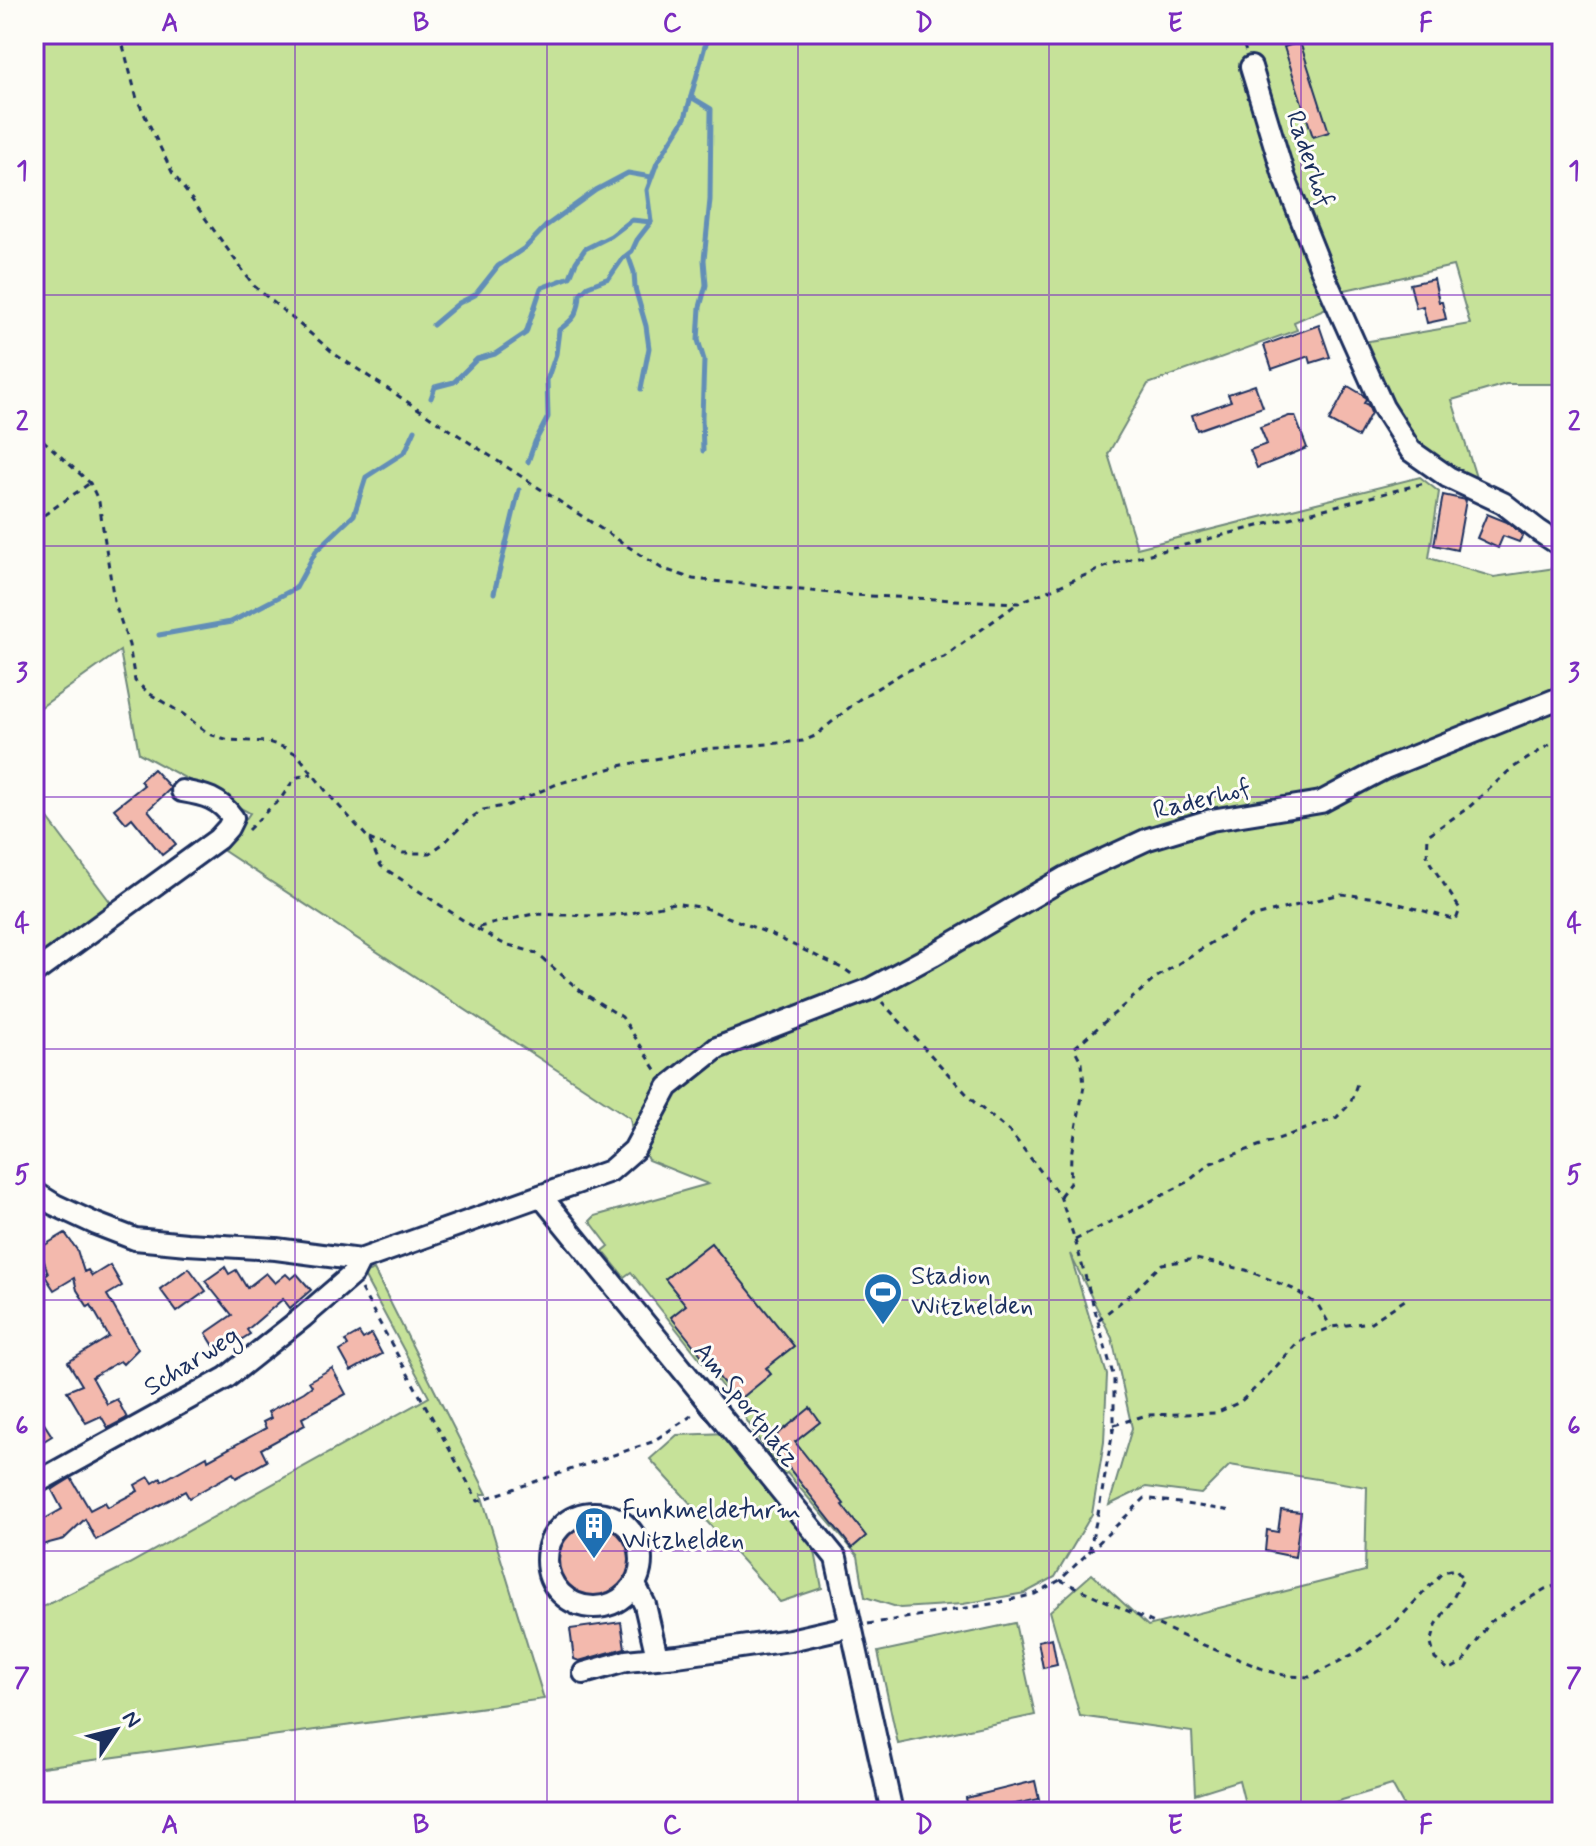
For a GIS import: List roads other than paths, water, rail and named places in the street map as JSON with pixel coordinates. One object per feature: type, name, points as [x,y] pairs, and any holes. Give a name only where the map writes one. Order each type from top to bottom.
[{"type":"street","name":"Raderhof","points":[[1251,67],[1284,176],[1322,271],[1383,407],[1411,451],[1448,477],[1503,503],[1562,546]]},
{"type":"street","name":"Raderhof","points":[[668,1087],[717,1048],[870,989],[1066,877],[1148,839],[1211,820],[1321,802],[1385,768],[1562,697]]},
{"type":"street","points":[[34,973],[218,839],[228,828],[233,818],[225,806],[205,795],[182,791]]},
{"type":"street","name":"Scharweg","points":[[34,1484],[226,1378],[303,1317],[356,1267],[610,1171],[634,1150],[668,1087]]},
{"type":"street","name":"Scharweg","points":[[34,1192],[82,1218],[135,1239],[276,1249],[356,1267]]},
{"type":"street","name":"Am Sportplatz","points":[[541,1196],[836,1558],[892,1812]]},
{"type":"street","points":[[635,1585],[619,1601],[608,1605],[585,1607],[575,1603],[557,1589],[547,1568],[549,1545],[554,1535],[570,1519],[592,1512],[615,1516],[624,1522],[638,1541],[641,1552],[642,1563],[635,1585],[645,1605],[657,1657]]},
{"type":"street","points":[[584,1673],[626,1661],[790,1640],[851,1626]]},
{"type":"waterway","points":[[431,398],[435,387],[454,382],[477,359],[495,354],[526,333],[541,288],[570,277],[585,249],[611,236],[632,220],[651,222],[647,190],[657,163],[685,118],[705,46],[712,34]]},
{"type":"waterway","points":[[691,97],[711,109],[710,200],[704,260],[706,285],[700,307],[698,340],[704,360],[703,451]]},
{"type":"waterway","points":[[433,325],[459,303],[475,295],[498,266],[526,247],[546,226],[596,190],[628,173],[651,177]]},
{"type":"waterway","points":[[528,462],[548,417],[547,380],[556,354],[559,330],[575,315],[580,294],[588,286],[609,278],[651,222]]},
{"type":"waterway","points":[[628,255],[649,348],[641,389]]},
{"type":"waterway","points":[[159,635],[231,622],[296,588],[316,551],[354,515],[366,477],[405,452],[415,430]]},
{"type":"waterway","points":[[494,593],[519,490]]},
{"type":"place","name":"Stadion Witzhelden","points":[[883,1326]]},
{"type":"place","name":"Funkmeldeturm Witzhelden","points":[[594,1560]]}]
